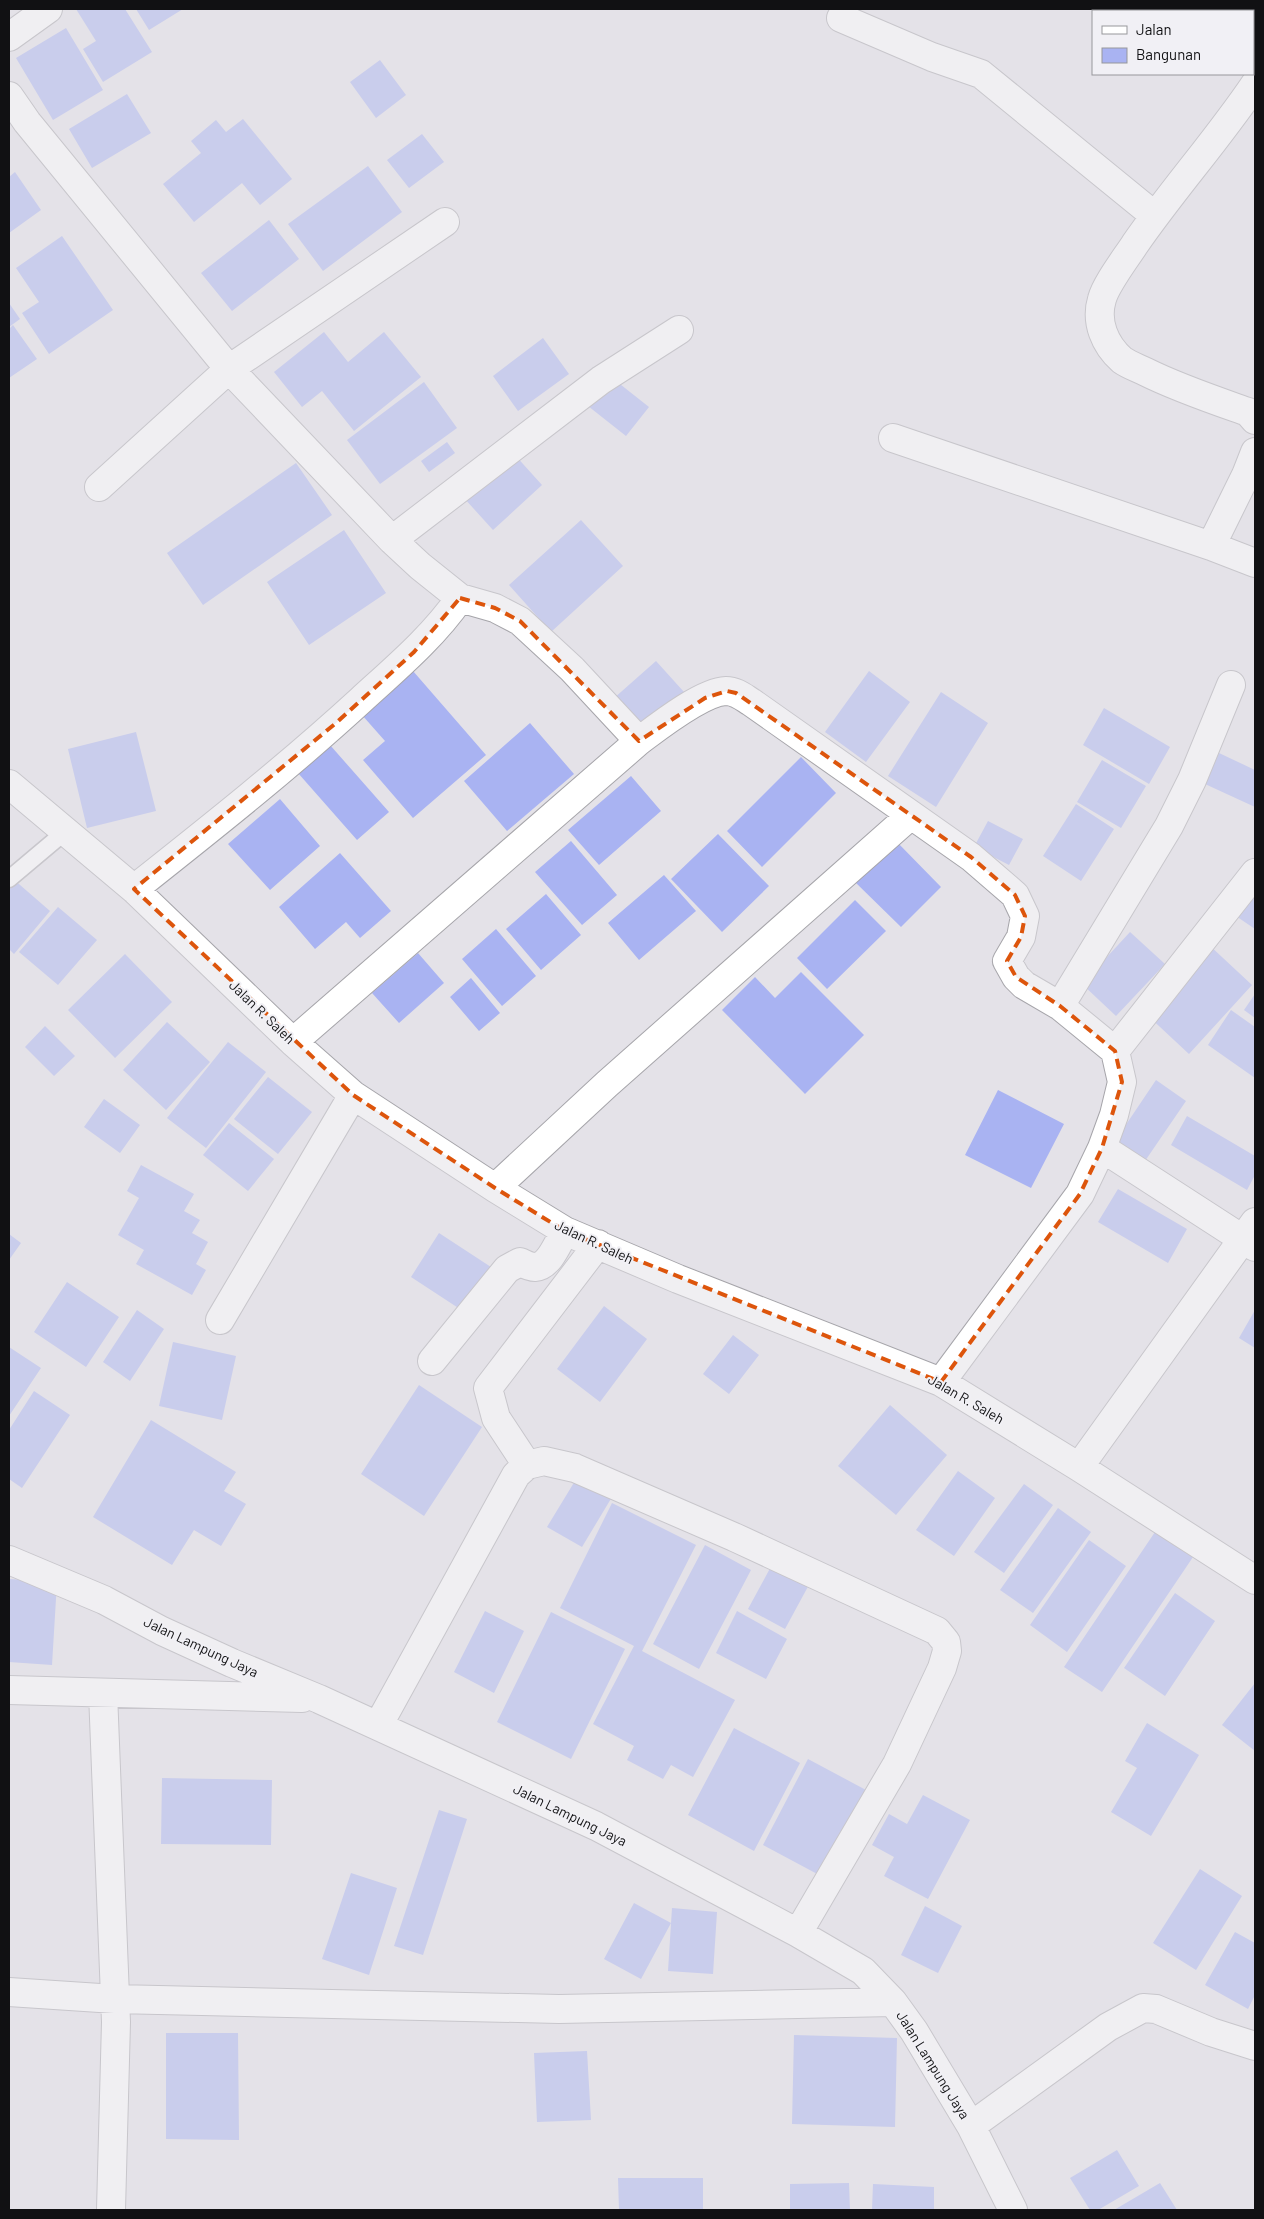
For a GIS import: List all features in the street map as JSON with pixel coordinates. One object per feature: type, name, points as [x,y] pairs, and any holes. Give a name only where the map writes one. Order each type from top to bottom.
[{"type":"street","points":[[9,37],[48,9]]},
{"type":"street","points":[[841,18],[932,57],[981,74],[1155,216]]},
{"type":"street","points":[[1255,84],[1236,112],[1155,216],[1102,298],[1099,315],[1102,332],[1110,347],[1124,361],[1159,379],[1248,412],[1255,420]]},
{"type":"street","points":[[9,96],[27,122],[228,369],[392,540],[420,566],[460,598],[495,608],[520,621],[572,669],[639,741]]},
{"type":"street","points":[[99,487],[228,369],[444,222]]},
{"type":"street","points":[[392,540],[601,380],[679,330]]},
{"type":"street","points":[[893,438],[1211,546],[1255,563]]},
{"type":"street","points":[[1211,546],[1246,475],[1255,452]]},
{"type":"street","points":[[134,889],[259,790],[336,723],[444,622],[460,598]]},
{"type":"street","points":[[1060,1006],[1169,826],[1192,780],[1231,685]]},
{"type":"street","points":[[293,1042],[639,741],[676,714],[705,698],[722,692],[736,693],[971,858],[1015,895],[1025,916],[1021,937],[1007,961],[1016,977],[1060,1006],[1115,1051],[1122,1082],[1114,1115],[1102,1148],[1080,1194],[941,1382]]},
{"type":"street","name":"Jalan R. Saleh","points":[[9,784],[134,889],[293,1042],[353,1095],[495,1188],[565,1230],[678,1279],[941,1382],[1079,1467],[1255,1580]]},
{"type":"street","points":[[495,1188],[607,1084],[911,815]]},
{"type":"street","points":[[1115,1051],[1255,873]]},
{"type":"street","points":[[220,1320],[353,1095]]},
{"type":"street","points":[[1079,1467],[1251,1236],[1102,1148]]},
{"type":"street","points":[[432,1361],[507,1269],[520,1262],[534,1267],[541,1265],[547,1260],[565,1230]]},
{"type":"street","points":[[527,1465],[496,1418],[488,1388],[598,1244]]},
{"type":"street","points":[[378,1726],[516,1475],[527,1465],[544,1461],[555,1462],[608,1481],[734,1536],[937,1631],[946,1642],[947,1655],[942,1668],[897,1764],[798,1934]]},
{"type":"street","name":"Jalan Lampung Jaya","points":[[9,1560],[104,1600],[162,1631],[232,1663],[319,1699],[596,1826],[863,1971],[893,2002],[914,2031],[970,2126],[1013,2210]]},
{"type":"street","points":[[9,1690],[319,1699]]},
{"type":"street","points":[[104,1693],[116,2022],[111,2210]]},
{"type":"street","points":[[9,1992],[115,1999],[559,2009],[893,2002]]},
{"type":"street","points":[[970,2126],[1108,2027],[1143,2008],[1156,2009],[1211,2032],[1255,2046]]},
{"type":"lane","points":[[9,879],[66,831]]},
{"type":"highlighted area","points":[[460,598],[495,608],[520,621],[639,741],[705,698],[727,691],[736,693],[971,857],[1015,895],[1025,916],[1021,937],[1007,961],[1016,977],[1060,1006],[1115,1051],[1122,1082],[1102,1148],[1080,1194],[941,1382],[565,1231],[495,1188],[353,1095],[134,889],[336,723],[414,652]]},
{"type":"building","points":[[76,9],[125,9],[152,52],[103,82],[83,49],[96,41]]},
{"type":"building","points":[[136,9],[183,9],[149,30]]},
{"type":"building","points":[[66,28],[103,90],[53,120],[16,58]]},
{"type":"building","points":[[380,60],[406,95],[376,118],[350,82]]},
{"type":"building","points":[[127,94],[151,133],[92,168],[69,129]]},
{"type":"building","points":[[243,119],[292,179],[260,205],[242,183],[194,222],[163,184],[201,153],[191,141],[216,120],[226,132]]},
{"type":"building","points":[[422,134],[444,162],[409,188],[387,160]]},
{"type":"building","points":[[368,166],[402,212],[323,271],[288,224]]},
{"type":"building","points":[[15,172],[41,210],[9,233],[9,177]]},
{"type":"building","points":[[269,220],[299,259],[232,311],[201,273]]},
{"type":"building","points":[[62,236],[113,310],[49,354],[22,313],[39,302],[16,268]]},
{"type":"building","points":[[9,303],[20,319],[9,327]]},
{"type":"building","points":[[13,325],[37,359],[9,378],[9,329]]},
{"type":"building","points":[[324,332],[348,362],[384,332],[421,377],[354,431],[322,391],[302,407],[274,372]]},
{"type":"building","points":[[543,338],[569,374],[518,411],[493,376]]},
{"type":"building","points":[[611,377],[649,407],[626,436],[588,406]]},
{"type":"building","points":[[424,382],[457,428],[380,484],[347,440]]},
{"type":"building","points":[[447,442],[455,453],[429,472],[421,461]]},
{"type":"building","points":[[514,454],[542,485],[493,530],[464,498]]},
{"type":"building","points":[[296,463],[332,515],[203,605],[167,553]]},
{"type":"building","points":[[581,520],[623,566],[551,632],[509,585]]},
{"type":"building","points":[[344,530],[386,593],[309,645],[267,582]]},
{"type":"building","points":[[656,661],[684,692],[641,731],[613,699]]},
{"type":"building","points":[[413,671],[486,755],[413,818],[363,760],[385,741],[362,715]]},
{"type":"building","points":[[869,671],[910,702],[866,762],[825,732]]},
{"type":"building","points":[[941,692],[988,723],[936,807],[888,776]]},
{"type":"building","points":[[1104,708],[1170,747],[1149,784],[1083,745]]},
{"type":"building","points":[[530,723],[574,774],[507,831],[464,781]]},
{"type":"building","points":[[136,732],[156,811],[87,828],[68,749]]},
{"type":"building","points":[[330,745],[389,812],[357,840],[298,773]]},
{"type":"building","points":[[1219,753],[1255,770],[1255,807],[1205,784]]},
{"type":"building","points":[[801,757],[836,793],[762,867],[727,831]]},
{"type":"building","points":[[1102,760],[1146,786],[1121,828],[1077,802]]},
{"type":"building","points":[[631,776],[661,811],[599,865],[568,830]]},
{"type":"building","points":[[280,799],[320,846],[270,890],[228,844]]},
{"type":"building","points":[[1076,804],[1114,829],[1081,881],[1043,856]]},
{"type":"building","points":[[988,821],[1023,839],[1009,865],[974,847]]},
{"type":"building","points":[[718,834],[769,886],[722,932],[671,879]]},
{"type":"building","points":[[571,841],[617,895],[582,925],[535,872]]},
{"type":"building","points":[[896,841],[941,887],[901,927],[855,882]]},
{"type":"building","points":[[340,853],[391,911],[360,938],[346,922],[315,949],[279,907]]},
{"type":"building","points":[[664,875],[696,911],[639,960],[608,923]]},
{"type":"building","points":[[1255,875],[1255,929],[1230,912]]},
{"type":"building","points":[[12,878],[50,911],[14,954],[9,949],[9,882]]},
{"type":"building","points":[[546,894],[581,935],[541,970],[506,929]]},
{"type":"building","points":[[855,900],[886,931],[827,989],[797,958]]},
{"type":"building","points":[[58,907],[97,940],[58,985],[19,952]]},
{"type":"building","points":[[496,929],[536,976],[502,1006],[462,959]]},
{"type":"building","points":[[1130,932],[1165,964],[1116,1016],[1082,984]]},
{"type":"building","points":[[1208,944],[1252,985],[1189,1054],[1145,1013]]},
{"type":"building","points":[[418,953],[444,983],[399,1023],[372,993]]},
{"type":"building","points":[[125,954],[172,1002],[115,1058],[68,1010]]},
{"type":"building","points":[[801,972],[864,1035],[805,1094],[722,1010],[755,977],[775,998]]},
{"type":"building","points":[[471,978],[500,1013],[479,1031],[450,997]]},
{"type":"building","points":[[1255,994],[1255,1018],[1244,1010]]},
{"type":"building","points":[[1231,1010],[1255,1027],[1255,1078],[1208,1045]]},
{"type":"building","points":[[167,1022],[210,1062],[166,1110],[123,1070]]},
{"type":"building","points":[[45,1026],[75,1056],[54,1076],[25,1047]]},
{"type":"building","points":[[228,1042],[266,1072],[206,1148],[167,1118]]},
{"type":"building","points":[[268,1077],[312,1112],[278,1154],[234,1119]]},
{"type":"building","points":[[1156,1080],[1186,1101],[1145,1161],[1115,1141]]},
{"type":"building","points":[[998,1090],[1064,1124],[1031,1188],[965,1155]]},
{"type":"building","points":[[104,1099],[140,1125],[120,1153],[84,1127]]},
{"type":"building","points":[[1187,1116],[1255,1156],[1255,1175],[1247,1190],[1171,1145]]},
{"type":"building","points":[[229,1123],[274,1159],[248,1191],[203,1155]]},
{"type":"building","points":[[141,1165],[194,1194],[184,1211],[200,1220],[192,1233],[208,1242],[196,1264],[206,1270],[192,1295],[136,1264],[144,1250],[118,1235],[139,1198],[127,1191]]},
{"type":"building","points":[[1118,1189],[1187,1229],[1168,1263],[1098,1222]]},
{"type":"building","points":[[439,1233],[494,1269],[466,1313],[411,1277]]},
{"type":"building","points":[[9,1234],[21,1243],[9,1260]]},
{"type":"building","points":[[67,1282],[119,1317],[86,1367],[34,1332]]},
{"type":"building","points":[[604,1306],[647,1339],[600,1402],[557,1369]]},
{"type":"building","points":[[137,1310],[164,1329],[130,1381],[103,1362]]},
{"type":"building","points":[[1255,1310],[1255,1348],[1239,1338]]},
{"type":"building","points":[[733,1335],[759,1355],[729,1394],[703,1374]]},
{"type":"building","points":[[173,1342],[236,1356],[222,1420],[159,1406]]},
{"type":"building","points":[[9,1347],[41,1368],[9,1416]]},
{"type":"building","points":[[419,1385],[482,1427],[424,1516],[361,1474]]},
{"type":"building","points":[[34,1391],[70,1415],[22,1488],[9,1479],[9,1430]]},
{"type":"building","points":[[890,1405],[947,1455],[896,1515],[838,1466]]},
{"type":"building","points":[[151,1420],[236,1472],[224,1491],[246,1504],[221,1546],[194,1530],[172,1565],[93,1517]]},
{"type":"building","points":[[958,1471],[995,1498],[954,1556],[916,1530]]},
{"type":"building","points":[[578,1476],[612,1497],[582,1547],[547,1527]]},
{"type":"building","points":[[1024,1484],[1053,1505],[1004,1573],[974,1552]]},
{"type":"building","points":[[612,1503],[696,1545],[642,1651],[735,1700],[693,1777],[671,1765],[663,1779],[627,1760],[634,1746],[593,1724],[634,1646],[560,1608]]},
{"type":"building","points":[[1058,1508],[1091,1532],[1033,1613],[1000,1590]]},
{"type":"building","points":[[1155,1532],[1193,1557],[1102,1692],[1064,1667]]},
{"type":"building","points":[[1089,1540],[1126,1566],[1067,1652],[1030,1625]]},
{"type":"building","points":[[705,1545],[751,1570],[699,1669],[653,1644]]},
{"type":"building","points":[[774,1561],[811,1581],[785,1629],[748,1609]]},
{"type":"building","points":[[9,1579],[57,1582],[52,1665],[9,1662]]},
{"type":"building","points":[[1175,1593],[1215,1621],[1165,1696],[1124,1668]]},
{"type":"building","points":[[485,1611],[524,1631],[494,1693],[454,1672]]},
{"type":"building","points":[[737,1611],[787,1639],[766,1679],[716,1653]]},
{"type":"building","points":[[551,1612],[625,1649],[571,1759],[497,1722]]},
{"type":"building","points":[[1255,1683],[1255,1751],[1222,1725]]},
{"type":"building","points":[[1147,1723],[1199,1755],[1151,1836],[1111,1812],[1137,1768],[1125,1761]]},
{"type":"building","points":[[734,1728],[800,1763],[754,1851],[688,1815]]},
{"type":"building","points":[[808,1759],[866,1790],[821,1876],[763,1845]]},
{"type":"building","points":[[162,1778],[272,1780],[271,1845],[161,1844]]},
{"type":"building","points":[[923,1795],[970,1820],[928,1899],[884,1876],[894,1857],[872,1845],[889,1814],[907,1824]]},
{"type":"building","points":[[439,1810],[467,1819],[423,1955],[394,1946]]},
{"type":"building","points":[[1200,1869],[1242,1896],[1196,1970],[1153,1943]]},
{"type":"building","points":[[351,1873],[397,1888],[369,1975],[322,1959]]},
{"type":"building","points":[[634,1903],[671,1923],[641,1979],[604,1959]]},
{"type":"building","points":[[925,1906],[962,1926],[938,1973],[901,1955]]},
{"type":"building","points":[[672,1908],[717,1912],[713,1974],[668,1971]]},
{"type":"building","points":[[1235,1932],[1255,1943],[1255,1995],[1248,2009],[1205,1985]]},
{"type":"building","points":[[166,2033],[238,2033],[239,2140],[166,2139]]},
{"type":"building","points":[[794,2035],[897,2038],[895,2127],[792,2124]]},
{"type":"building","points":[[587,2051],[591,2120],[537,2122],[534,2053]]},
{"type":"building","points":[[1117,2150],[1139,2186],[1098,2210],[1090,2210],[1070,2178]]},
{"type":"building","points":[[618,2178],[703,2178],[703,2210],[619,2210]]},
{"type":"building","points":[[849,2183],[850,2210],[790,2210],[790,2184]]},
{"type":"building","points":[[1160,2183],[1177,2210],[1114,2210]]},
{"type":"building","points":[[873,2184],[934,2187],[934,2210],[872,2210]]}]
